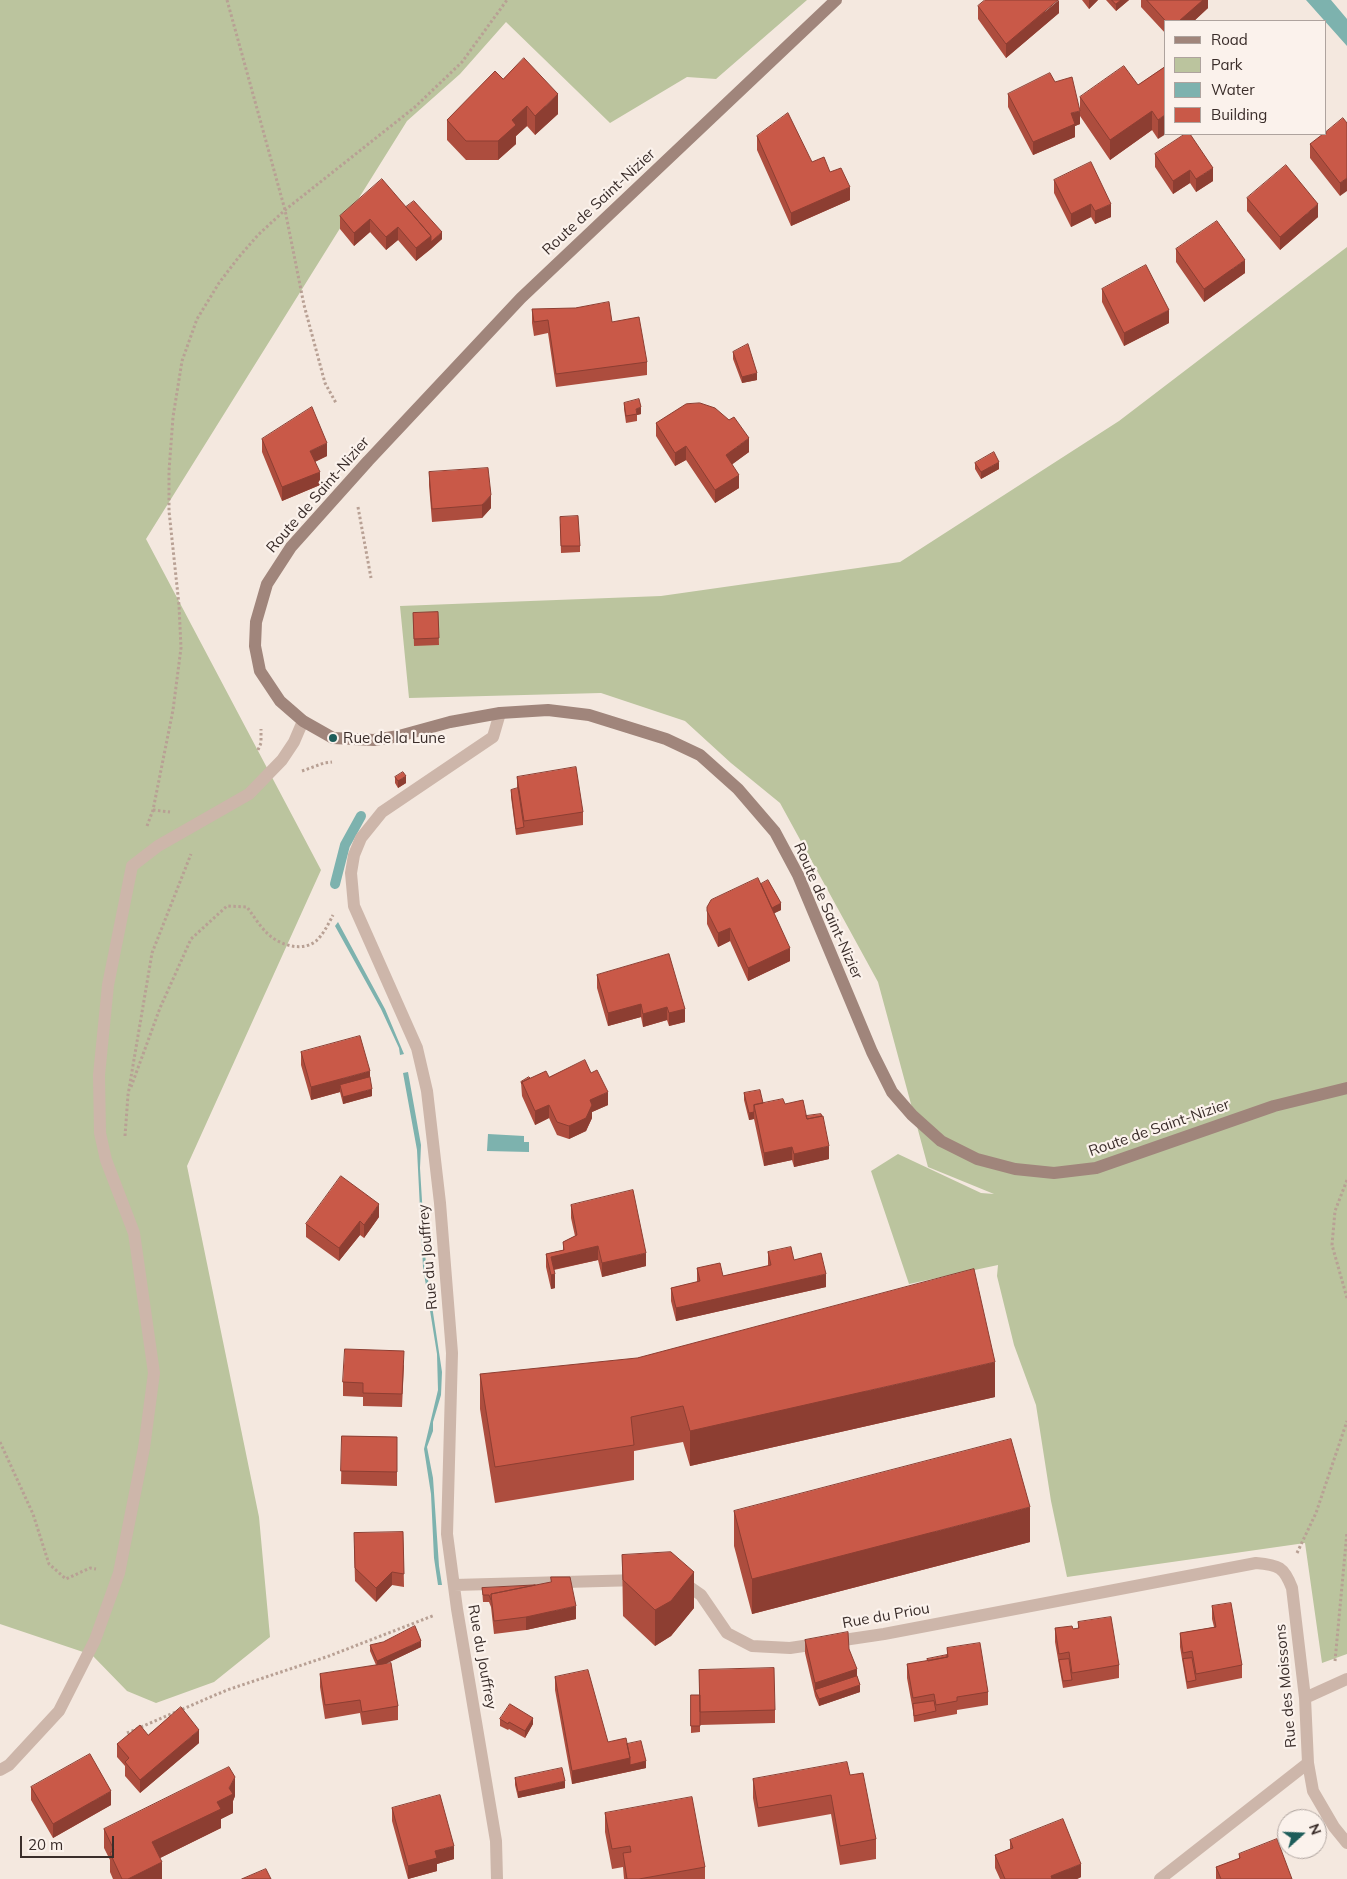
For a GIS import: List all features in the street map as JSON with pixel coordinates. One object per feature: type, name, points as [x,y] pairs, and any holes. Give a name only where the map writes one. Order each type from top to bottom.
[{"type":"main road","name":"Route de Saint-Nizier","points":[[836,0],[521,298],[368,461],[291,547],[267,584],[256,622],[255,646],[260,671],[280,701],[303,721],[333,738],[374,740],[398,736],[450,722],[500,713],[548,710],[589,715],[666,739],[700,755],[738,788],[775,832],[798,875],[872,1052],[892,1092],[912,1115],[941,1141],[977,1159],[1015,1169],[1054,1173],[1096,1168],[1274,1106],[1347,1088]]},
{"type":"street","name":"Rue du Jouffrey","points":[[497,1879],[496,1841],[457,1609],[447,1534],[452,1353],[440,1203],[427,1091],[417,1048],[354,906],[351,873],[354,855],[361,838],[382,812],[493,737],[500,713]]},
{"type":"street","points":[[0,1770],[9,1765],[58,1711],[95,1640],[119,1573],[144,1448],[154,1373],[134,1233],[106,1160],[100,1133],[99,1075],[108,985],[132,866],[158,846],[249,794],[282,760],[294,742],[303,721]]},
{"type":"street","name":"Rue du Priou","points":[[669,1579],[679,1580],[701,1595],[727,1633],[752,1646],[790,1648],[884,1634],[1256,1563],[1273,1565],[1286,1574]]},
{"type":"street","name":"Rue des Moissons","points":[[1160,1879],[1308,1763],[1305,1698],[1295,1606],[1292,1588],[1286,1574]]},
{"type":"street","points":[[454,1585],[651,1579]]},
{"type":"street","points":[[1305,1698],[1347,1679]]},
{"type":"street","points":[[1308,1763],[1312,1791],[1334,1827],[1347,1843]]},
{"type":"path","points":[[227,0],[285,210],[304,305],[325,383],[336,403]]},
{"type":"path","points":[[146,829],[153,810],[173,710],[181,648],[179,605],[169,511],[169,471],[173,418],[182,361],[197,319],[219,283],[238,258],[285,210],[415,107],[462,62],[507,0]]},
{"type":"path","points":[[362,501],[358,508],[371,578]]},
{"type":"path","points":[[255,755],[261,743],[261,729]]},
{"type":"path","points":[[153,810],[171,812],[178,810]]},
{"type":"path","points":[[128,1095],[160,1008],[191,939],[227,906],[247,907],[266,933],[281,944],[302,946],[316,942],[327,926],[336,907]]},
{"type":"path","points":[[1347,1180],[1335,1211],[1332,1245],[1347,1298]]},
{"type":"path","points":[[1286,1574],[1316,1513],[1347,1421]]},
{"type":"path","points":[[0,1442],[33,1514],[49,1564],[66,1579],[90,1568],[119,1573]]},
{"type":"path","points":[[1334,1685],[1347,1532]]},
{"type":"path","points":[[128,1733],[227,1690],[329,1656],[425,1618],[457,1609]]},
{"type":"green space","points":[[0,0],[807,0],[716,79],[687,77],[610,123],[506,22],[460,74],[407,121],[146,539],[321,870],[187,1166],[259,1517],[270,1637],[214,1682],[156,1703],[127,1691],[92,1655],[0,1624]]},
{"type":"green space","points":[[1347,247],[1347,1654],[1322,1663],[1305,1543],[1067,1577],[1051,1501],[1036,1405],[1014,1345],[997,1276],[998,1265],[909,1284],[871,1171],[898,1154],[981,1193],[994,1194],[928,1167],[878,982],[780,803],[731,763],[685,721],[601,693],[409,698],[400,606],[661,596],[900,562],[1119,421]]},
{"type":"water","points":[[1306,0],[1331,0],[1347,19],[1347,46],[1327,24],[1327,20],[1324,20]]},
{"type":"water","points":[[338,922],[385,1009],[404,1054],[400,1055],[399,1048],[381,1009],[335,926]]},
{"type":"water","points":[[408,1072],[421,1145],[420,1168],[426,1266],[442,1372],[441,1395],[433,1422],[433,1431],[427,1447],[433,1478],[442,1585],[438,1585],[434,1558],[431,1494],[424,1449],[438,1390],[437,1354],[423,1267],[417,1150],[403,1073]]},
{"type":"water","points":[[488,1134],[524,1136],[524,1142],[529,1142],[529,1152],[487,1151]]},
{"type":"building","points":[[985,0],[1058,0],[1006,44],[978,6]]},
{"type":"building","points":[[1112,0],[1121,0],[1116,4]]},
{"type":"building","points":[[1147,0],[1203,0],[1180,20],[1165,20]]},
{"type":"building","points":[[524,58],[558,94],[535,116],[527,106],[512,120],[516,125],[498,141],[466,141],[447,120],[495,71],[503,79]]},
{"type":"building","points":[[1124,66],[1138,85],[1164,67],[1164,116],[1158,120],[1152,111],[1110,140],[1080,97]]},
{"type":"building","points":[[1050,73],[1055,82],[1072,77],[1080,111],[1071,113],[1075,124],[1033,142],[1008,94]]},
{"type":"building","points":[[788,113],[812,162],[824,157],[830,172],[841,168],[850,187],[791,213],[757,136]]},
{"type":"building","points":[[1343,118],[1347,123],[1347,178],[1340,183],[1310,144],[1322,135],[1327,135],[1327,131]]},
{"type":"building","points":[[1184,135],[1191,135],[1213,168],[1196,179],[1190,170],[1173,181],[1155,154]]},
{"type":"building","points":[[1091,162],[1111,204],[1095,211],[1091,204],[1071,214],[1054,180]]},
{"type":"building","points":[[1286,165],[1318,204],[1280,237],[1247,198]]},
{"type":"building","points":[[382,179],[431,236],[416,248],[398,227],[386,237],[370,219],[354,233],[340,216]]},
{"type":"building","points":[[414,201],[442,232],[431,242],[431,236],[406,207]]},
{"type":"building","points":[[1217,221],[1245,260],[1204,289],[1176,249]]},
{"type":"building","points":[[1146,265],[1169,310],[1124,333],[1102,289]]},
{"type":"building","points":[[609,302],[612,322],[639,317],[647,362],[556,374],[548,320],[534,322],[532,309],[575,308]]},
{"type":"building","points":[[748,344],[757,373],[742,377],[733,352]]},
{"type":"building","points":[[639,399],[641,407],[636,409],[637,414],[626,416],[624,403]]},
{"type":"building","points":[[700,403],[715,408],[729,420],[734,417],[749,438],[726,455],[739,475],[715,490],[686,446],[675,453],[656,423],[686,404]]},
{"type":"building","points":[[312,407],[327,443],[310,451],[320,472],[282,487],[262,439]]},
{"type":"building","points":[[994,452],[999,462],[981,472],[975,463]]},
{"type":"building","points":[[488,468],[491,495],[482,505],[432,509],[429,472]]},
{"type":"building","points":[[578,516],[580,546],[561,546],[560,517]]},
{"type":"building","points":[[438,612],[439,638],[414,639],[413,613]]},
{"type":"building","points":[[576,767],[583,812],[524,821],[517,777]]},
{"type":"building","points":[[403,772],[406,776],[398,781],[395,777]]},
{"type":"building","points":[[518,788],[524,827],[516,829],[511,790]]},
{"type":"building","points":[[758,878],[790,948],[748,968],[730,928],[718,933],[707,911],[707,907],[711,900]]},
{"type":"building","points":[[768,880],[781,903],[772,908],[761,884]]},
{"type":"building","points":[[669,954],[685,1009],[669,1013],[667,1007],[643,1014],[641,1004],[608,1013],[597,975]]},
{"type":"building","points":[[360,1036],[370,1071],[311,1087],[301,1052]]},
{"type":"building","points":[[585,1060],[591,1073],[597,1070],[608,1092],[590,1100],[592,1105],[586,1118],[569,1126],[557,1122],[549,1105],[535,1111],[522,1082],[546,1071],[549,1077]]},
{"type":"building","points":[[370,1077],[372,1089],[343,1097],[340,1085]]},
{"type":"building","points":[[760,1090],[763,1103],[754,1105],[754,1112],[749,1113],[744,1093]]},
{"type":"building","points":[[783,1099],[785,1104],[803,1100],[807,1119],[823,1116],[829,1146],[794,1154],[792,1147],[764,1153],[754,1105]]},
{"type":"building","points":[[821,1114],[822,1116],[807,1119],[806,1116]]},
{"type":"building","points":[[341,1176],[379,1204],[364,1225],[360,1221],[339,1248],[306,1224]]},
{"type":"building","points":[[633,1190],[646,1253],[602,1263],[598,1246],[551,1257],[555,1274],[551,1275],[546,1254],[564,1250],[563,1242],[577,1235],[571,1205]]},
{"type":"building","points":[[791,1247],[794,1260],[821,1253],[826,1274],[676,1308],[671,1288],[700,1281],[697,1268],[720,1263],[723,1276],[771,1265],[768,1252]]},
{"type":"building","points":[[974,1269],[995,1362],[690,1431],[683,1406],[631,1417],[634,1445],[495,1467],[480,1374],[637,1358]]},
{"type":"building","points":[[345,1349],[404,1351],[402,1394],[363,1393],[363,1383],[343,1382]]},
{"type":"building","points":[[342,1436],[397,1437],[397,1472],[341,1471]]},
{"type":"building","points":[[1011,1439],[1030,1507],[752,1579],[734,1511]]},
{"type":"building","points":[[403,1532],[404,1574],[392,1572],[376,1588],[355,1568],[354,1533]]},
{"type":"building","points":[[671,1552],[694,1572],[671,1601],[655,1610],[623,1580],[622,1555]]},
{"type":"building","points":[[551,1577],[570,1577],[576,1606],[526,1617],[494,1621],[491,1594],[551,1582]]},
{"type":"building","points":[[535,1585],[491,1594],[491,1600],[489,1595],[483,1595],[482,1588]]},
{"type":"building","points":[[1231,1603],[1242,1665],[1196,1674],[1192,1651],[1183,1653],[1180,1633],[1216,1627],[1212,1606]]},
{"type":"building","points":[[1111,1617],[1119,1665],[1072,1673],[1069,1652],[1059,1654],[1055,1628],[1072,1626],[1073,1629],[1079,1628],[1078,1622]]},
{"type":"building","points":[[415,1626],[421,1641],[377,1661],[370,1645],[383,1642]]},
{"type":"building","points":[[848,1632],[849,1649],[857,1669],[815,1683],[805,1640]]},
{"type":"building","points":[[980,1643],[988,1692],[957,1697],[957,1701],[936,1705],[934,1694],[913,1698],[907,1664],[948,1657],[947,1648]]},
{"type":"building","points":[[947,1655],[947,1657],[928,1661],[927,1659]]},
{"type":"building","points":[[1192,1658],[1196,1680],[1187,1682],[1183,1659]]},
{"type":"building","points":[[1069,1659],[1072,1680],[1063,1681],[1059,1660]]},
{"type":"building","points":[[391,1663],[398,1706],[362,1712],[360,1700],[325,1705],[320,1674]]},
{"type":"building","points":[[774,1668],[775,1710],[700,1712],[699,1670]]},
{"type":"building","points":[[588,1670],[608,1742],[626,1738],[630,1758],[572,1771],[555,1677]]},
{"type":"building","points":[[857,1676],[860,1685],[819,1699],[815,1690]]},
{"type":"building","points":[[691,1695],[700,1695],[700,1726],[691,1726]]},
{"type":"building","points":[[934,1701],[936,1711],[914,1716],[913,1704]]},
{"type":"building","points":[[510,1704],[533,1718],[525,1731],[500,1719]]},
{"type":"building","points":[[181,1707],[199,1730],[140,1780],[125,1762],[129,1758],[117,1744],[140,1725],[148,1735]]},
{"type":"building","points":[[641,1741],[646,1761],[630,1765],[627,1744]]},
{"type":"building","points":[[90,1754],[111,1791],[53,1824],[31,1787]]},
{"type":"building","points":[[847,1762],[850,1775],[863,1773],[876,1839],[840,1846],[831,1795],[758,1808],[753,1779]]},
{"type":"building","points":[[229,1767],[235,1777],[229,1788],[233,1794],[217,1802],[221,1809],[152,1842],[162,1862],[128,1879],[122,1879],[110,1853],[114,1850],[104,1829]]},
{"type":"building","points":[[562,1768],[565,1781],[518,1792],[515,1778]]},
{"type":"building","points":[[440,1795],[454,1846],[435,1851],[437,1858],[408,1866],[392,1808]]},
{"type":"building","points":[[692,1797],[705,1867],[639,1879],[627,1879],[623,1853],[631,1852],[630,1846],[612,1849],[605,1813]]},
{"type":"building","points":[[1063,1819],[1081,1864],[1051,1876],[1052,1879],[1005,1879],[995,1855],[1013,1848],[1010,1840]]},
{"type":"building","points":[[1277,1839],[1277,1859],[1284,1859],[1292,1879],[1221,1879],[1216,1867],[1240,1858],[1239,1854]]},
{"type":"building","points":[[266,1869],[271,1879],[242,1879]]},
{"type":"waterway","points":[[335,884],[345,845],[361,816]]},
{"type":"place","name":"Rue de la Lune","points":[[333,738]]}]
